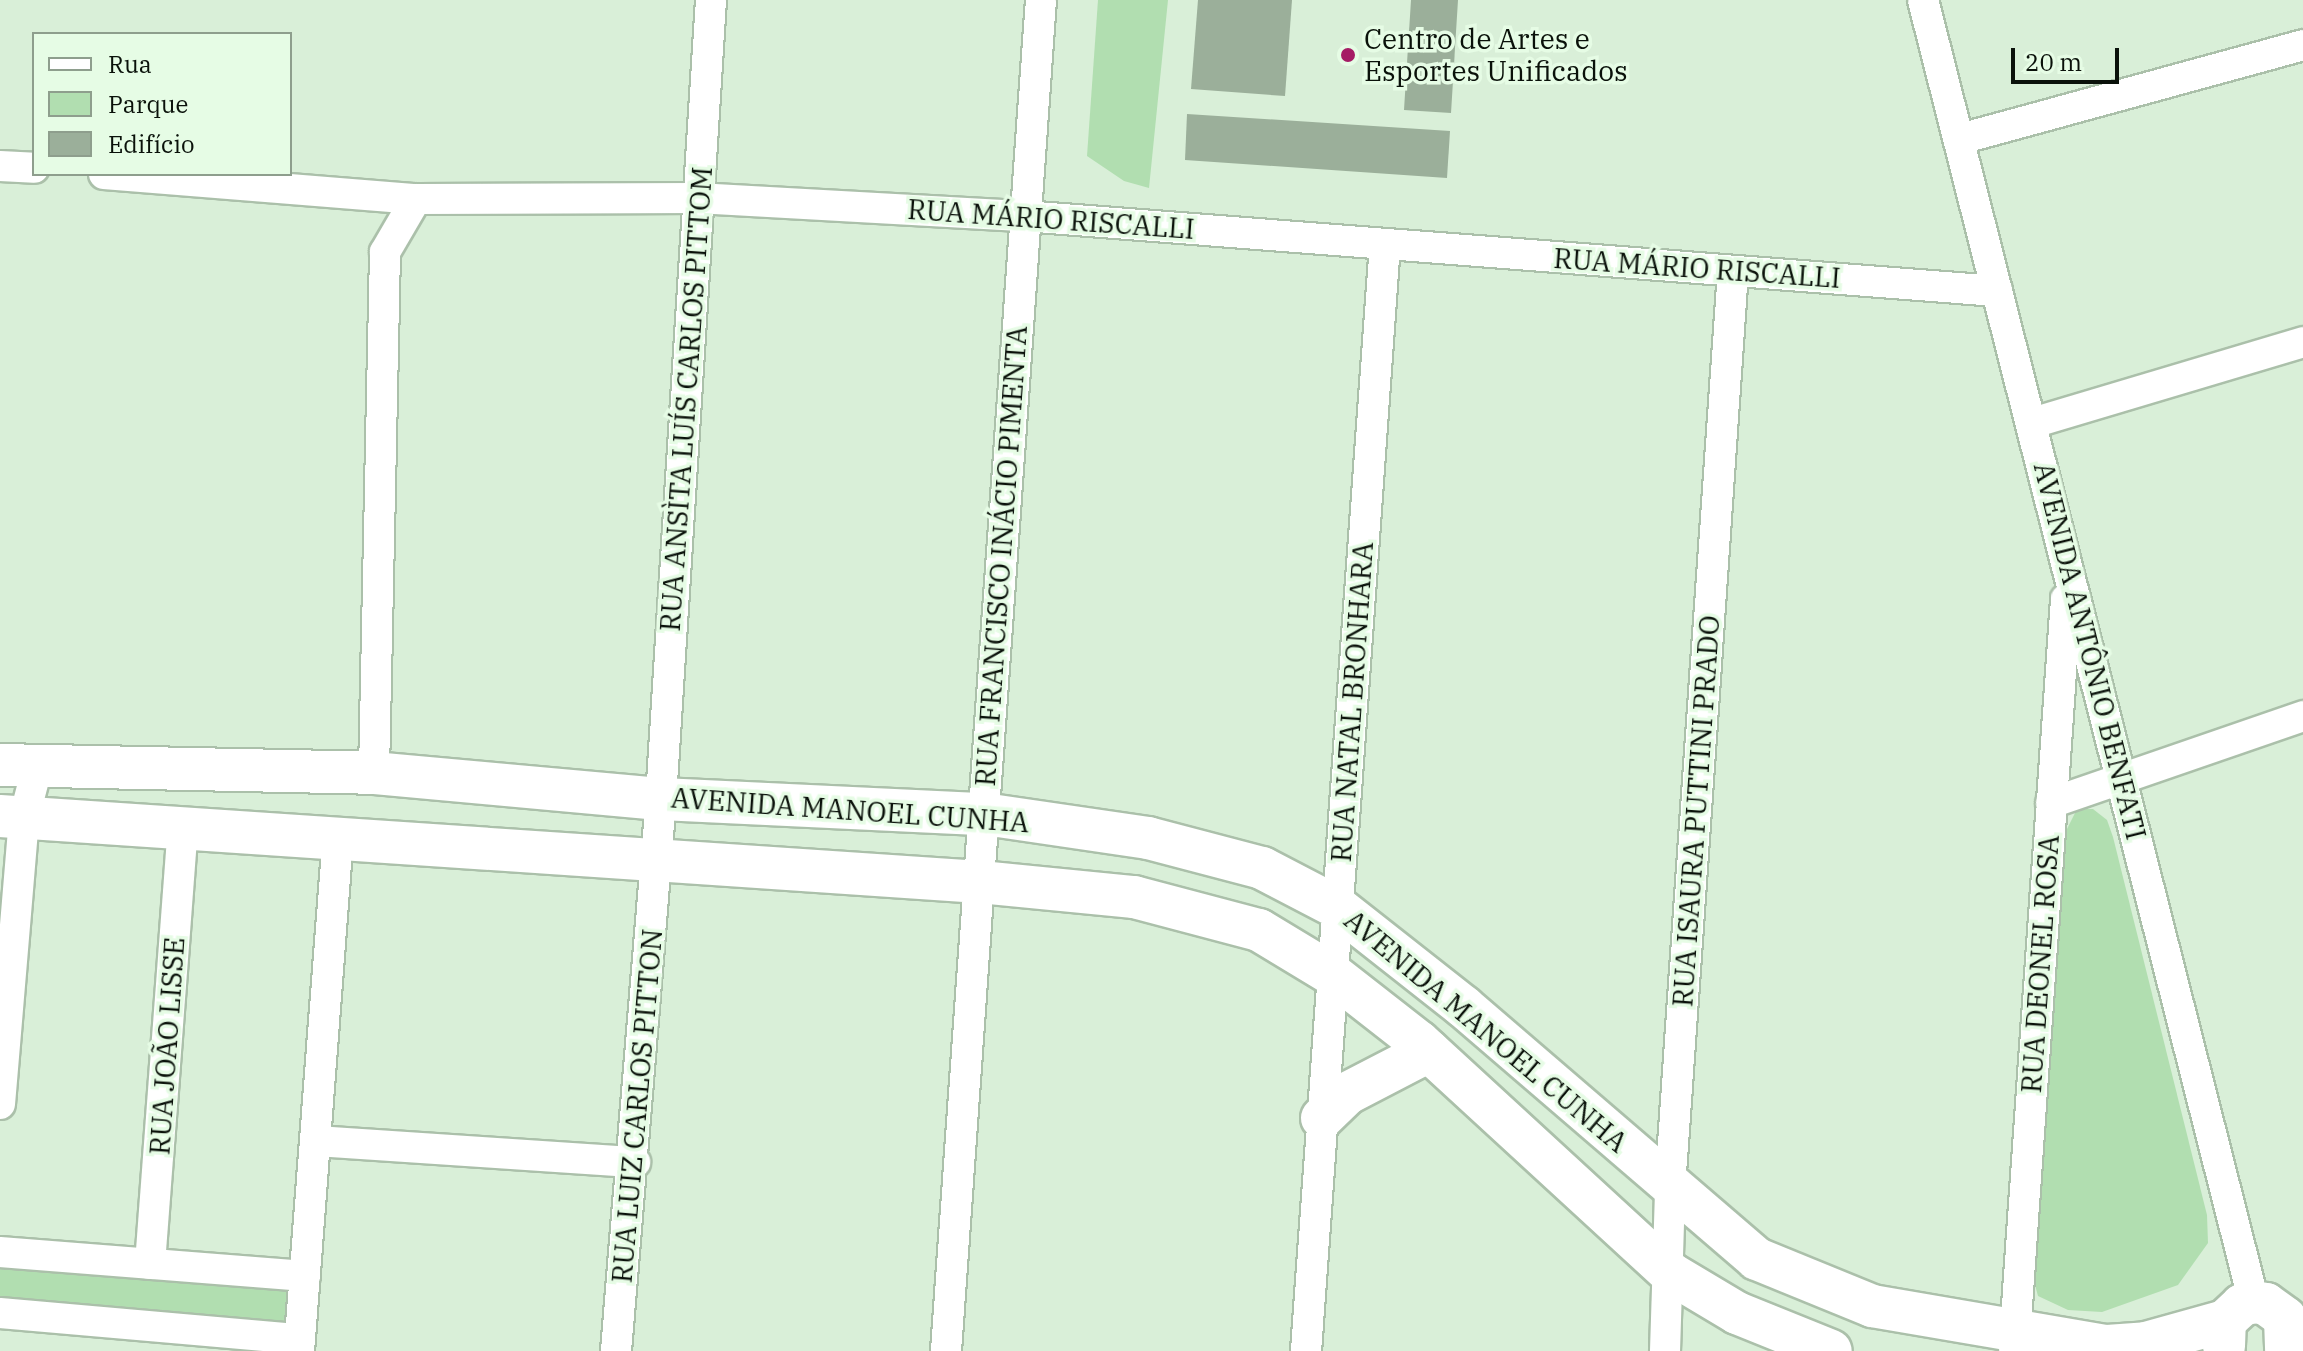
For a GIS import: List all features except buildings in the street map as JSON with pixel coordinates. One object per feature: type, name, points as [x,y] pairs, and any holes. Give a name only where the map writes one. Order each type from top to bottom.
[{"type":"street","name":"RUA ANSÌTA LUÍS CARLOS PITTOM","points":[[656,860],[711,0]]},
{"type":"street","name":"RUA FRANCISCO INÁCIO PIMENTA","points":[[946,1351],[1041,0]]},
{"type":"street","name":"AVENIDA ANTÔNIO BENFATI","points":[[1923,0],[2032,423],[2067,577],[2123,776],[2256,1317]]},
{"type":"street","points":[[1960,139],[2303,45]]},
{"type":"street","points":[[0,166],[32,168]]},
{"type":"street","name":"RUA MÁRIO RISCALLI","points":[[129,176],[416,199],[698,198],[1024,216],[1997,291]]},
{"type":"street","points":[[374,773],[385,252],[416,199]]},
{"type":"street","name":"RUA NATAL BRONHARA","points":[[1306,1351],[1385,244]]},
{"type":"street","name":"RUA ISAURA PUTTINI PRADO","points":[[1665,1351],[1670,1273],[1670,1188],[1733,271]]},
{"type":"street","points":[[2032,423],[2303,342]]},
{"type":"street","name":"RUA DEONEL ROSA","points":[[2014,1342],[2067,577]]},
{"type":"street","points":[[2051,803],[2303,716]]},
{"type":"street","points":[[0,1104],[12,817],[18,766]]},
{"type":"street","name":"AVENIDA MANOEL CUNHA","points":[[18,766],[374,773],[661,799],[984,814],[1148,838],[1248,864],[1337,907],[1590,1113],[1670,1188],[1757,1259],[1872,1306],[2014,1342],[2107,1346],[2146,1343],[2256,1317]]},
{"type":"street","name":"AVENIDA MANOEL CUNHA","points":[[12,817],[980,882],[1148,900],[1259,930],[1332,974],[1429,1051],[1670,1273],[1737,1313],[1831,1351]]},
{"type":"street","name":"RUA JOÃO LISSE","points":[[150,1264],[183,829]]},
{"type":"street","points":[[0,1313],[139,1338],[299,1345],[338,837]]},
{"type":"street","name":"RUA LUIZ CARLOS PITTON","points":[[616,1351],[635,1162],[656,860]]},
{"type":"street","points":[[1322,1118],[1348,1093],[1429,1051]]},
{"type":"street","points":[[316,1141],[635,1162]]},
{"type":"street","points":[[0,1252],[305,1276]]},
{"type":"street","points":[[2256,1317],[2289,1330],[2286,1351]]},
{"type":"green space","points":[[1098,0],[1168,0],[1149,188],[1124,181],[1087,156]]},
{"type":"green space","points":[[2077,809],[2093,809],[2107,820],[2113,837],[2207,1215],[2208,1243],[2178,1285],[2102,1312],[2068,1310],[2038,1296],[2031,1270],[2063,837]]},
{"type":"green space","points":[[0,1255],[300,1280],[294,1334],[0,1310]]},
{"type":"place","name":"Centro de Artes e Esportes Unificados","points":[[1348,55]]}]
